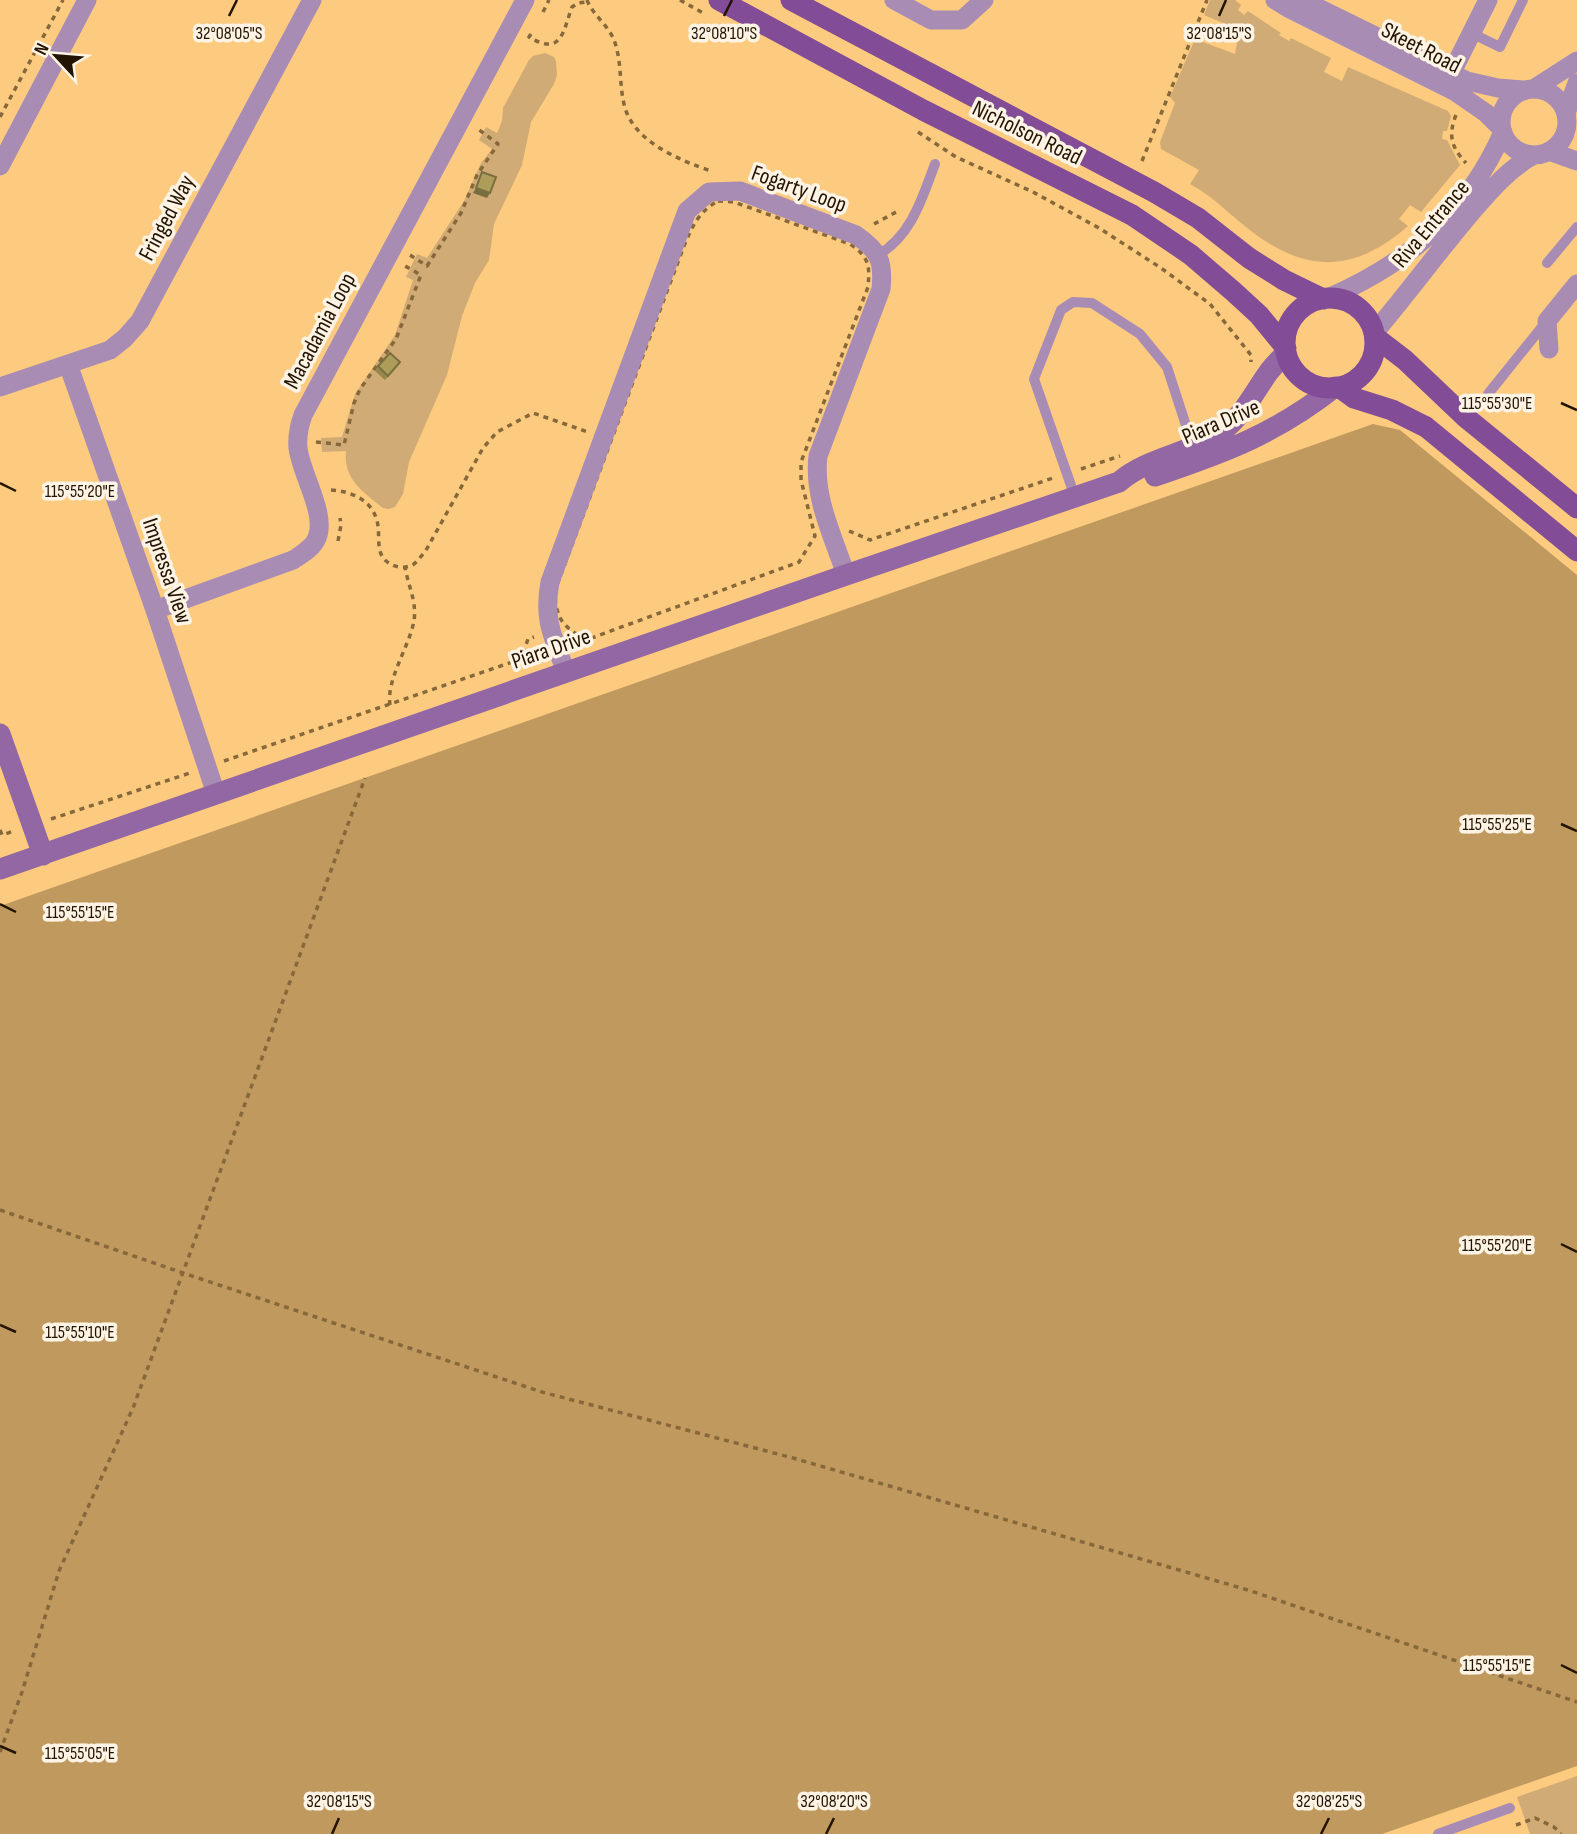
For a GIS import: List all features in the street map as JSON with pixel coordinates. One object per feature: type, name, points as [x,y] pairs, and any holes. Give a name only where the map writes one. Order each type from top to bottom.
[{"type":"main road","name":"Nicholson Road","points":[[792,0],[1154,192],[1198,218],[1249,258],[1284,280],[1325,298]]},
{"type":"main road","name":"Nicholson Road","points":[[711,6],[1132,215],[1191,255],[1234,292],[1259,315],[1286,351]]},
{"type":"main road","points":[[1325,298],[1340,299],[1359,308],[1374,335],[1373,356],[1363,373],[1348,384],[1337,387],[1320,387],[1307,382],[1296,372],[1286,351],[1286,339],[1292,320],[1305,306],[1325,298]]},
{"type":"main road","points":[[1374,335],[1405,360],[1464,416],[1577,509]]},
{"type":"main road","points":[[1337,387],[1354,398],[1392,410],[1426,427],[1577,551]]},
{"type":"street","points":[[0,166],[87,0]]},
{"type":"street","name":"Fringed Way","points":[[0,387],[110,350],[140,321],[312,0]]},
{"type":"street","name":"Macadamia Loop","points":[[155,610],[293,560],[312,546],[317,538],[320,527],[317,511],[298,449],[303,415],[525,0]]},
{"type":"street","points":[[894,0],[931,20],[962,20],[984,0]]},
{"type":"street","name":"Skeet Road","points":[[1275,0],[1454,91],[1486,113],[1503,131]]},
{"type":"street","name":"Skeet Road","points":[[1302,0],[1451,74],[1482,86],[1529,90]]},
{"type":"street","points":[[1451,74],[1488,0]]},
{"type":"street","points":[[1577,61],[1513,97],[1505,106],[1501,118],[1503,131],[1515,149],[1577,161]]},
{"type":"street","points":[[1542,153],[1563,137],[1570,127],[1577,83]]},
{"type":"street","points":[[1529,90],[1543,89],[1555,96],[1570,127]]},
{"type":"street","name":"Riva Entrance","points":[[1325,298],[1373,277],[1430,237],[1478,180],[1503,131]]},
{"type":"street","name":"Riva Entrance","points":[[1374,335],[1428,263],[1490,192],[1521,162],[1542,153]]},
{"type":"street","name":"Fogarty Loop","points":[[566,672],[551,630],[546,604],[550,582],[607,438],[687,211],[709,192],[740,191],[856,235],[878,255]]},
{"type":"street","points":[[846,575],[823,537],[817,491],[818,456],[881,289],[883,273],[878,255]]},
{"type":"street","points":[[1549,349],[1547,321],[1577,284]]},
{"type":"street","name":"Piara Drive","points":[[0,869],[1119,482],[1130,473],[1193,447],[1221,432],[1240,415],[1286,351]]},
{"type":"street","name":"Impressa View","points":[[68,364],[155,610],[216,794]]},
{"type":"street","name":"Piara Drive","points":[[1119,482],[1134,484],[1227,452],[1302,413],[1337,387]]},
{"type":"street","points":[[0,734],[43,855]]},
{"type":"lane","points":[[1471,33],[1500,47],[1523,0]]},
{"type":"lane","points":[[878,255],[904,233],[917,213],[935,164]]},
{"type":"lane","points":[[1547,263],[1577,227]]},
{"type":"lane","points":[[1075,498],[1034,379],[1061,310],[1073,302],[1092,303],[1149,342],[1167,367],[1193,447]]},
{"type":"lane","points":[[1488,394],[1547,321]]},
{"type":"lane","points":[[1438,1834],[1510,1808]]},
{"type":"path","points":[[0,117],[63,0]]},
{"type":"path","points":[[539,19],[549,0]]},
{"type":"path","points":[[680,0],[711,6]]},
{"type":"path","points":[[1142,161],[1208,0]]},
{"type":"path","points":[[534,28],[529,37],[550,45],[557,41],[567,28],[572,7],[587,1],[613,39],[624,104],[636,129],[686,163],[722,176]]},
{"type":"path","points":[[1458,110],[1451,128],[1451,140],[1455,151],[1466,163]]},
{"type":"path","points":[[398,277],[410,255],[427,266],[461,213],[477,175],[498,144],[478,129],[472,140]]},
{"type":"path","points":[[917,131],[956,157],[1034,192],[1099,228],[1161,268],[1210,304],[1251,355],[1251,370]]},
{"type":"path","points":[[867,227],[903,209],[908,196],[922,199]]},
{"type":"path","points":[[823,537],[799,562],[586,640],[562,625],[557,613],[554,593],[607,438],[696,219],[707,207],[718,201],[734,202],[850,244],[862,252],[870,268],[868,287],[801,462],[801,480],[815,536],[823,537],[849,531],[870,540],[1128,453]]},
{"type":"path","points":[[318,449],[316,439],[344,445],[360,389],[396,339],[421,275],[405,265]]},
{"type":"path","points":[[331,491],[350,492],[367,504],[377,519],[382,554],[392,564],[405,567],[415,564],[425,552],[483,448],[497,432],[533,413],[607,438]]},
{"type":"path","points":[[328,480],[335,499]]},
{"type":"path","points":[[335,547],[341,525],[338,508]]},
{"type":"path","points":[[390,705],[390,689],[414,618],[414,598],[405,567]]},
{"type":"path","points":[[0,830],[2,835],[521,659],[528,639],[551,630]]},
{"type":"path","points":[[0,1752],[22,1692],[59,1571],[133,1408],[365,778]]},
{"type":"path","points":[[0,1210],[542,1392],[793,1458],[1248,1590],[1577,1702]]},
{"type":"path","points":[[1516,1825],[1535,1818],[1554,1827],[1561,1834]]},
{"type":"shaded area","points":[[1210,0],[1235,0],[1241,5],[1238,10],[1244,15],[1248,11],[1289,41],[1291,38],[1331,58],[1324,72],[1342,81],[1348,67],[1448,111],[1451,116],[1442,139],[1447,140],[1460,165],[1421,212],[1410,205],[1399,219],[1408,226],[1387,242],[1347,260],[1308,260],[1267,242],[1190,184],[1199,170],[1161,149],[1160,142],[1175,103],[1170,97],[1195,39],[1235,54],[1238,37],[1235,28],[1204,15]]},
{"type":"shaded area","points":[[545,53],[556,61],[557,75],[554,84],[531,122],[522,165],[494,224],[489,260],[475,283],[462,316],[447,375],[409,462],[403,494],[395,507],[383,508],[351,477],[346,451],[322,452],[321,438],[342,437],[355,394],[395,335],[413,280],[406,277],[417,254],[427,258],[464,201],[481,163],[492,149],[479,140],[486,127],[497,133],[503,108],[529,60]]},
{"type":"shaded area","points":[[1373,424],[1400,430],[1577,575],[1577,1766],[1382,1834],[0,1834],[0,906]]},
{"type":"shaded area","points":[[1577,1776],[1577,1834],[1530,1834],[1517,1797]]},
{"type":"building","points":[[482,172],[496,177],[490,193],[476,188]]},
{"type":"building","points":[[390,353],[400,362],[388,376],[378,366]]}]
